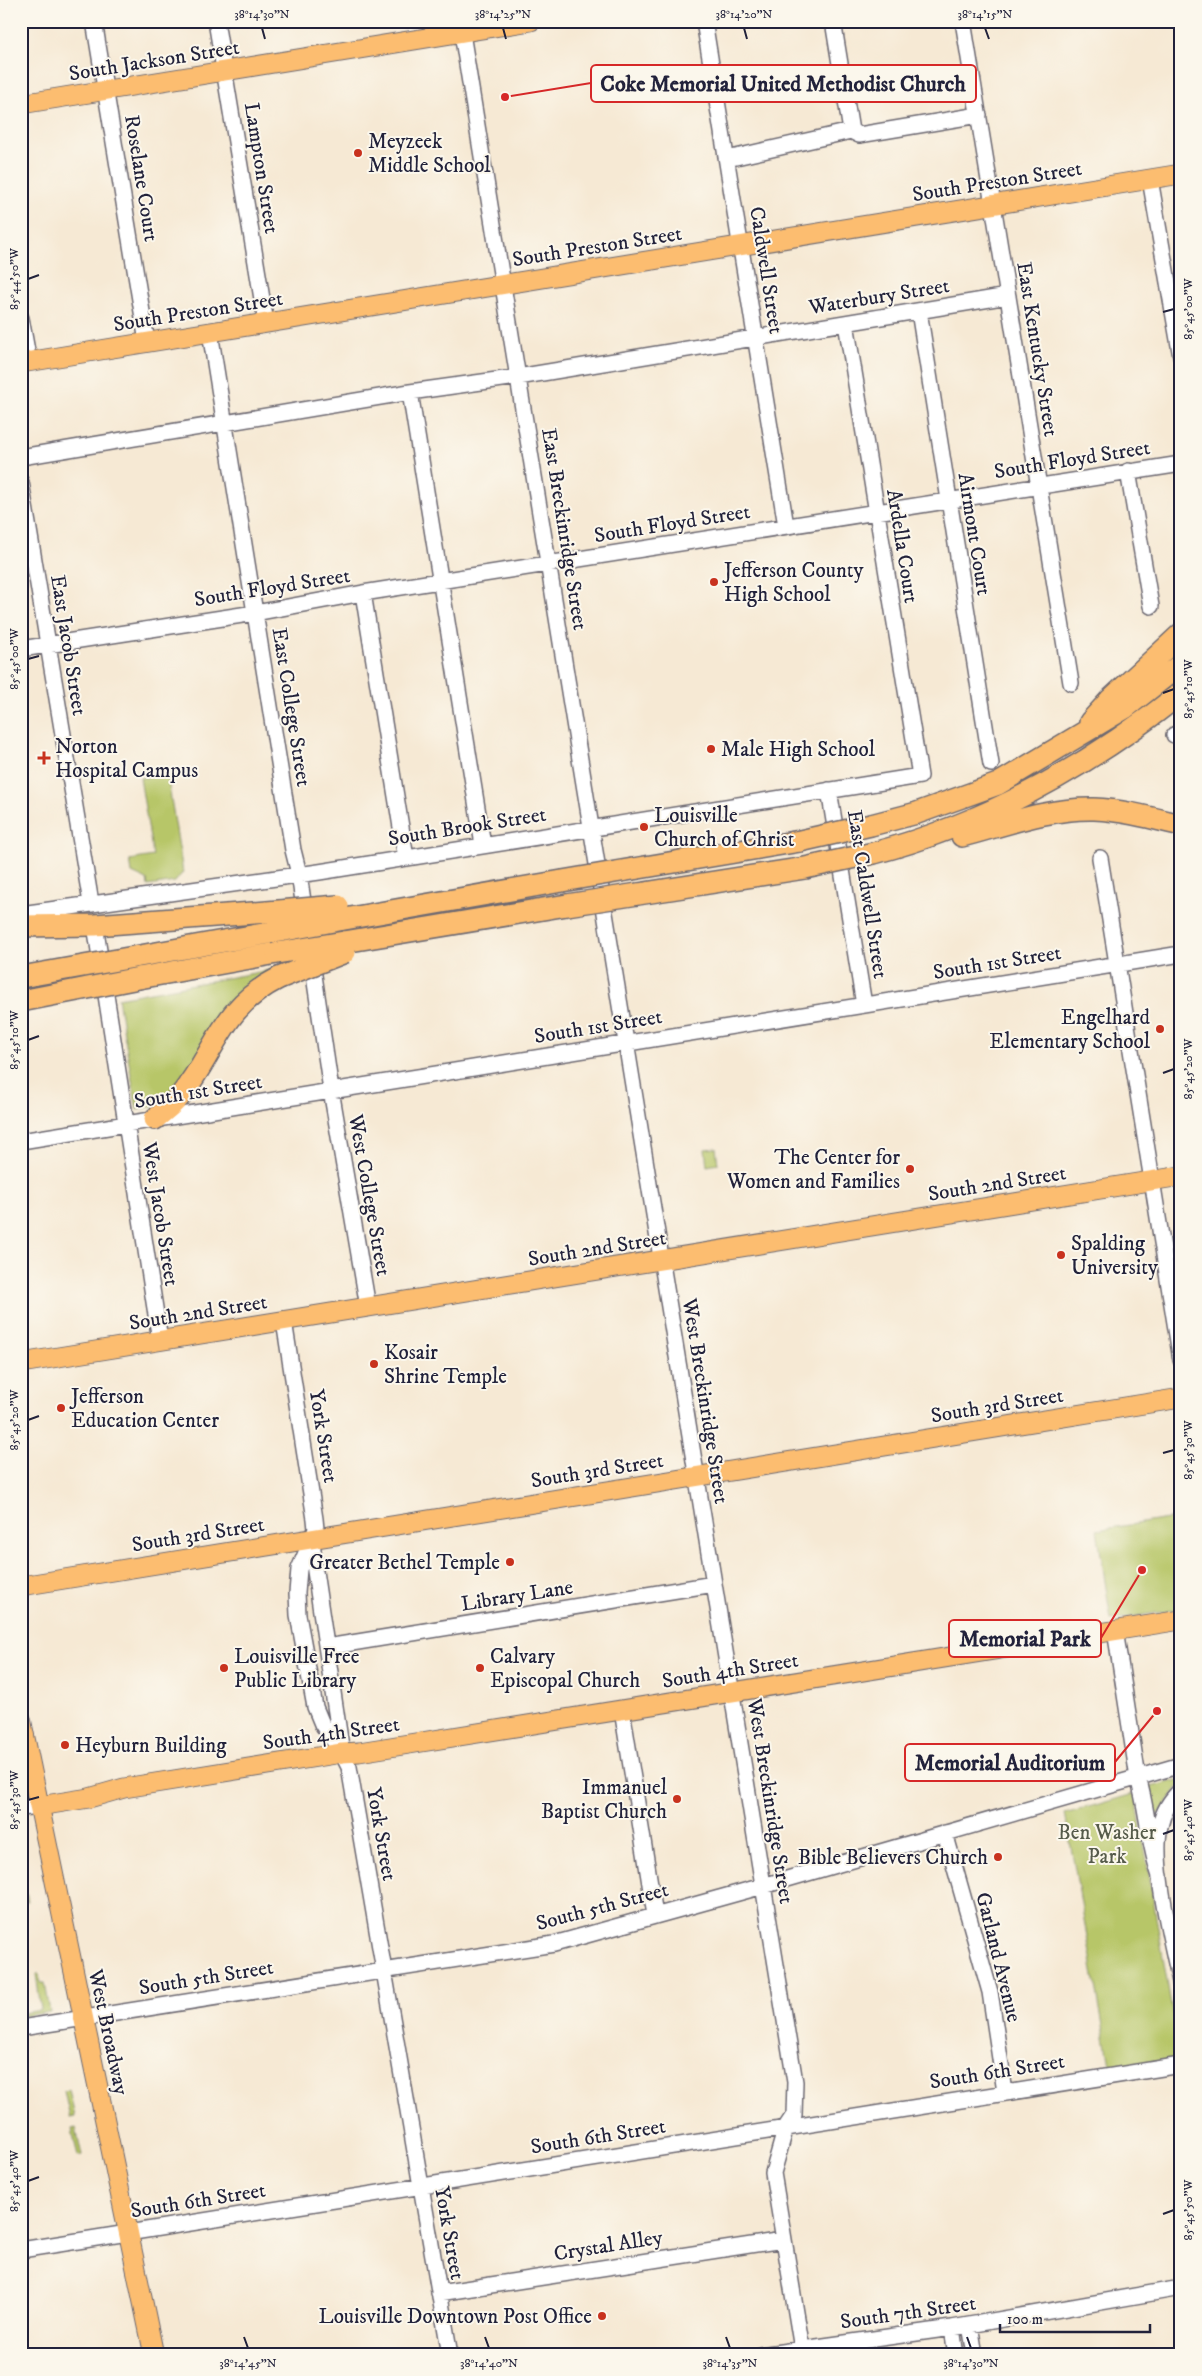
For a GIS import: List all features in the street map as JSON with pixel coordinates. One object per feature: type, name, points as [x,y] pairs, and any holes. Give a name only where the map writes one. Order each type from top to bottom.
[{"type":"highway","points":[[21,926],[94,925],[267,912],[339,913],[499,893],[800,841],[871,826],[971,795],[998,784],[1072,741],[1098,719],[1181,634]]},
{"type":"highway","points":[[1098,719],[1124,708],[1181,664]]},
{"type":"highway","points":[[21,1001],[277,953],[345,947],[419,930],[805,868],[958,837],[1052,781],[1137,727],[1181,693]]},
{"type":"highway","points":[[983,823],[1093,809],[1181,824]]},
{"type":"highway","points":[[21,977],[270,933],[339,913]]},
{"type":"highway","points":[[155,1119],[180,1097],[189,1085],[218,1033],[233,1014],[266,985],[345,947]]},
{"type":"main road","name":"South Jackson Street","points":[[21,104],[224,71],[461,27],[531,21]]},
{"type":"main road","name":"South Preston Street","points":[[25,362],[1181,174]]},
{"type":"main road","name":"South 2nd Street","points":[[21,1363],[1181,1176]]},
{"type":"main road","name":"South 3rd Street","points":[[21,1586],[1181,1398]]},
{"type":"main road","name":"South 4th Street","points":[[30,1807],[89,1798],[124,1788],[1181,1620]]},
{"type":"main road","name":"West Broadway","points":[[21,1719],[30,1807],[83,2018],[154,2355]]},
{"type":"street","name":"Roselane Court","points":[[94,21],[147,342]]},
{"type":"street","name":"Lampton Street","points":[[216,21],[266,322]]},
{"type":"street","name":"Caldwell Street","points":[[704,21],[786,526]]},
{"type":"street","points":[[833,21],[851,131]]},
{"type":"street","name":"East Kentucky Street","points":[[963,21],[1071,683]]},
{"type":"street","name":"East Breckinridge Street","points":[[461,27],[627,1043]]},
{"type":"street","points":[[727,159],[851,131],[859,135],[978,114]]},
{"type":"street","points":[[1150,179],[1181,357]]},
{"type":"street","name":"Waterbury Street","points":[[21,457],[410,392],[518,377],[1008,296]]},
{"type":"street","name":"Airmont Court","points":[[919,311],[991,764]]},
{"type":"street","points":[[21,318],[25,362]]},
{"type":"street","name":"Ardella Court","points":[[846,323],[920,776]]},
{"type":"street","name":"East College Street","points":[[210,332],[293,850],[299,874],[331,1090]]},
{"type":"street","points":[[410,392],[483,845]]},
{"type":"street","name":"South Floyd Street","points":[[21,649],[1181,464]]},
{"type":"street","points":[[1128,471],[1151,606]]},
{"type":"street","name":"East Jacob Street","points":[[21,482],[91,903]]},
{"type":"street","points":[[363,594],[406,858]]},
{"type":"street","name":"South Brook Street","points":[[21,914],[406,858],[920,776]]},
{"type":"street","name":"East Caldwell Street","points":[[829,790],[864,1005]]},
{"type":"street","points":[[1100,858],[1152,1181],[1175,1284],[1181,1360]]},
{"type":"street","points":[[94,925],[125,1124]]},
{"type":"street","name":"South 1st Street","points":[[21,1141],[1181,954]]},
{"type":"street","name":"West Breckinridge Street","points":[[627,1043],[795,2082],[794,2115],[786,2127],[773,2173],[802,2351]]},
{"type":"street","name":"West College Street","points":[[331,1090],[368,1307]]},
{"type":"street","name":"West Jacob Street","points":[[125,1124],[160,1340]]},
{"type":"street","name":"York Street","points":[[284,1321],[315,1518],[316,1528],[312,1539],[342,1753],[349,1767],[450,2355]]},
{"type":"street","points":[[312,1539],[299,1569],[297,1593],[299,1620],[315,1707],[322,1724],[342,1753]]},
{"type":"street","name":"Library Lane","points":[[327,1647],[714,1584]]},
{"type":"street","points":[[1115,1630],[1138,1778],[1153,1858],[1160,1876],[1181,1987]]},
{"type":"street","points":[[622,1710],[655,1915]]},
{"type":"street","name":"South 5th Street","points":[[21,2028],[554,1944],[763,1886],[1181,1765]]},
{"type":"street","points":[[1160,1876],[1160,1827],[1168,1806],[1181,1790]]},
{"type":"street","name":"Garland Avenue","points":[[945,1834],[990,1992],[1005,2092]]},
{"type":"street","name":"South 6th Street","points":[[21,2250],[1181,2065]]},
{"type":"street","name":"Crystal Alley","points":[[439,2293],[783,2240]]},
{"type":"street","name":"South 7th Street","points":[[760,2355],[802,2351],[952,2328],[1181,2288]]},
{"type":"street","points":[[970,2325],[975,2355]]},
{"type":"street","points":[[952,2328],[956,2355]]},
{"type":"green space","points":[[167,774],[183,872],[175,882],[148,886],[147,880],[132,873],[130,860],[153,856],[140,778]]},
{"type":"green space","points":[[298,965],[282,970],[192,1074],[159,1104],[137,1110],[118,998]]},
{"type":"green space","points":[[716,1148],[718,1164],[707,1166],[705,1149]]},
{"type":"green space","points":[[1181,1517],[1181,1609],[1111,1620],[1097,1530]]},
{"type":"green space","points":[[1181,1779],[1181,1783],[1159,1814],[1151,1813],[1147,1788]]},
{"type":"green space","name":"Ben Washer Park","points":[[1133,1794],[1136,1797],[1180,2058],[1111,2070],[1065,1814]]},
{"type":"green space","points":[[21,1867],[28,1901],[21,1902]]},
{"type":"green space","points":[[36,1974],[39,1974],[41,1983],[45,1983],[50,2012],[24,2016],[23,2013],[41,2010]]},
{"type":"green space","points":[[69,2090],[75,2117],[70,2118],[64,2091]]},
{"type":"green space","points":[[76,2128],[82,2156],[78,2157],[72,2129]]},
{"type":"place","name":"Coke Memorial United Methodist Church","points":[[505,97]]},
{"type":"place","name":"Meyzeek Middle School","points":[[358,153]]},
{"type":"place","name":"Jefferson County High School","points":[[714,582]]},
{"type":"place","name":"Male High School","points":[[711,749]]},
{"type":"place","name":"Norton Hospital Campus","points":[[44,758]]},
{"type":"place","name":"Louisville Church of Christ","points":[[644,827]]},
{"type":"place","name":"Engelhard Elementary School","points":[[1160,1029]]},
{"type":"place","name":"The Center for Women and Families","points":[[910,1169]]},
{"type":"place","name":"Spalding University","points":[[1061,1255]]},
{"type":"place","name":"Kosair Shrine Temple","points":[[374,1364]]},
{"type":"place","name":"Jefferson Education Center","points":[[61,1408]]},
{"type":"place","name":"Greater Bethel Temple","points":[[510,1562]]},
{"type":"place","name":"Memorial Park","points":[[1142,1570]]},
{"type":"place","name":"Louisville Free Public Library","points":[[224,1668]]},
{"type":"place","name":"Calvary Episcopal Church","points":[[480,1668]]},
{"type":"place","name":"Memorial Auditorium","points":[[1157,1711]]},
{"type":"place","name":"Heyburn Building","points":[[65,1745]]},
{"type":"place","name":"Immanuel Baptist Church","points":[[677,1799]]},
{"type":"place","name":"Bible Believers Church","points":[[998,1857]]},
{"type":"place","name":"Louisville Downtown Post Office","points":[[602,2316]]}]
